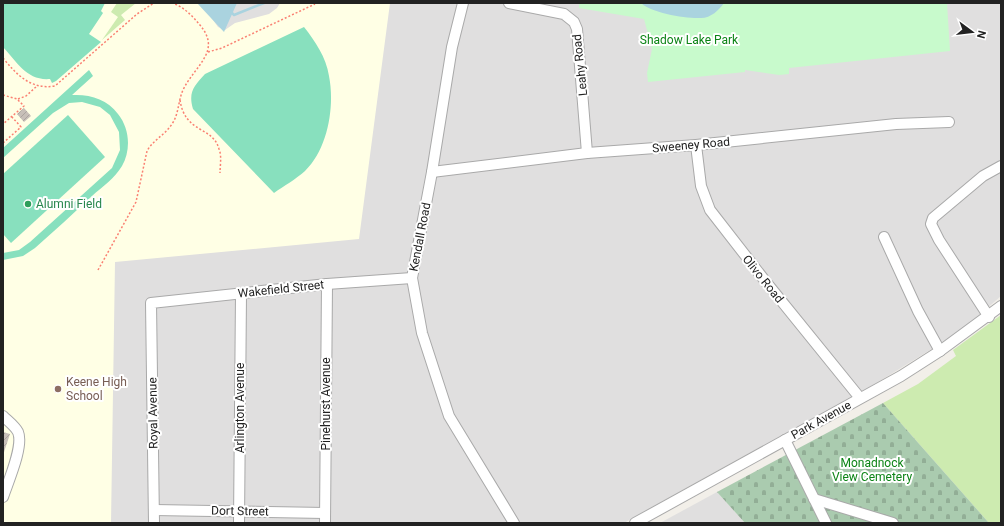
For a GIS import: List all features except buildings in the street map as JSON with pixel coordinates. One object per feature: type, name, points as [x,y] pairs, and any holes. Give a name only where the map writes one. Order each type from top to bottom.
[{"type":"street","name":"Kendall Road","points":[[463,3],[452,47],[432,172],[412,278],[422,333],[449,416],[514,523]]},
{"type":"street","name":"Leahy Road","points":[[509,3],[564,14],[574,22],[577,29],[583,87],[587,153]]},
{"type":"street","name":"Sweeney Road","points":[[432,172],[587,153],[696,145],[896,124],[949,122]]},
{"type":"street","name":"Olivo Road","points":[[696,145],[701,186],[710,210],[860,398]]},
{"type":"street","points":[[989,317],[939,240],[931,224],[933,218],[966,189],[982,176],[1001,166]]},
{"type":"street","points":[[884,237],[908,292],[940,351]]},
{"type":"street","name":"Wakefield Street","points":[[152,303],[327,284],[412,278]]},
{"type":"street","name":"Pinehurst Avenue","points":[[325,518],[327,284]]},
{"type":"street","name":"Arlington Avenue","points":[[239,523],[240,294]]},
{"type":"street","name":"Royal Avenue","points":[[152,303],[154,523]]},
{"type":"street","name":"Park Avenue","points":[[635,523],[860,398],[940,351],[989,317],[1001,306]]},
{"type":"street","points":[[3,416],[18,432],[19,438],[19,447],[3,497]]},
{"type":"street","points":[[785,440],[826,523]]},
{"type":"street","points":[[814,499],[893,523]]},
{"type":"street","name":"Dort Street","points":[[154,510],[239,511],[325,518]]},
{"type":"path","points":[[3,58],[22,78],[37,86],[45,87],[58,84],[132,17],[154,3]]},
{"type":"path","points":[[98,270],[132,212],[136,202],[147,151],[173,124],[180,98],[186,85],[208,52],[209,38],[204,29],[190,14],[173,3]]},
{"type":"path","points":[[208,52],[222,48],[315,4]]},
{"type":"path","points":[[18,100],[26,96],[37,86]]},
{"type":"path","points":[[3,95],[18,100],[24,106],[3,124]]},
{"type":"path","points":[[180,98],[184,115],[189,122],[208,134],[219,148],[220,173]]},
{"type":"path","points":[[3,143],[21,127],[12,117]]},
{"type":"shaded area","points":[[3,3],[1001,3],[1001,296],[961,331],[852,398],[624,523],[3,523]]},
{"type":"shaded area","name":"Keene High School","points":[[3,3],[201,3],[218,27],[225,30],[235,23],[269,14],[277,8],[280,3],[390,3],[359,239],[115,262],[111,523],[3,523]]},
{"type":"shaded area","points":[[717,492],[745,523],[660,523]]},
{"type":"green space","points":[[3,3],[105,3],[101,11],[103,13],[89,34],[101,42],[56,81],[52,83],[50,79],[35,77],[23,69],[3,47]]},
{"type":"green space","points":[[117,3],[136,3],[121,15],[125,20],[102,40],[118,17],[111,12]]},
{"type":"green space","name":"Shadow Lake Park","points":[[579,3],[947,3],[950,51],[789,68],[789,74],[779,75],[745,70],[745,72],[648,82],[647,73],[652,49],[644,19],[579,8]]},
{"type":"green space","points":[[304,27],[320,50],[328,69],[331,100],[328,126],[319,151],[313,162],[294,180],[274,193],[193,109],[191,98],[195,86],[205,74]]},
{"type":"green space","points":[[89,70],[93,76],[72,95],[85,95],[98,98],[114,109],[122,120],[127,133],[128,146],[125,160],[112,178],[35,248],[23,256],[3,260],[3,253],[19,250],[30,242],[112,168],[120,150],[119,132],[110,115],[100,107],[82,102],[69,103],[53,113],[3,158],[3,148]]},
{"type":"green space","name":"Alumni Field","points":[[68,115],[105,157],[11,243],[3,234],[3,174]]},
{"type":"green space","points":[[1001,315],[1001,523],[989,523],[883,403],[918,384],[956,356],[953,350]]},
{"type":"green space","name":"Monadnock View Cemetery","points":[[883,403],[989,523],[745,523],[717,492]]},
{"type":"water","points":[[197,3],[237,3],[224,32]]},
{"type":"water","points":[[641,3],[724,3],[711,15],[705,18],[695,18],[678,16],[653,10]]},
{"type":"waterway","points":[[231,12],[234,15],[264,3]]},
{"type":"place","name":"Alumni Field","points":[[28,204]]},
{"type":"place","name":"Keene High School","points":[[58,389]]}]
